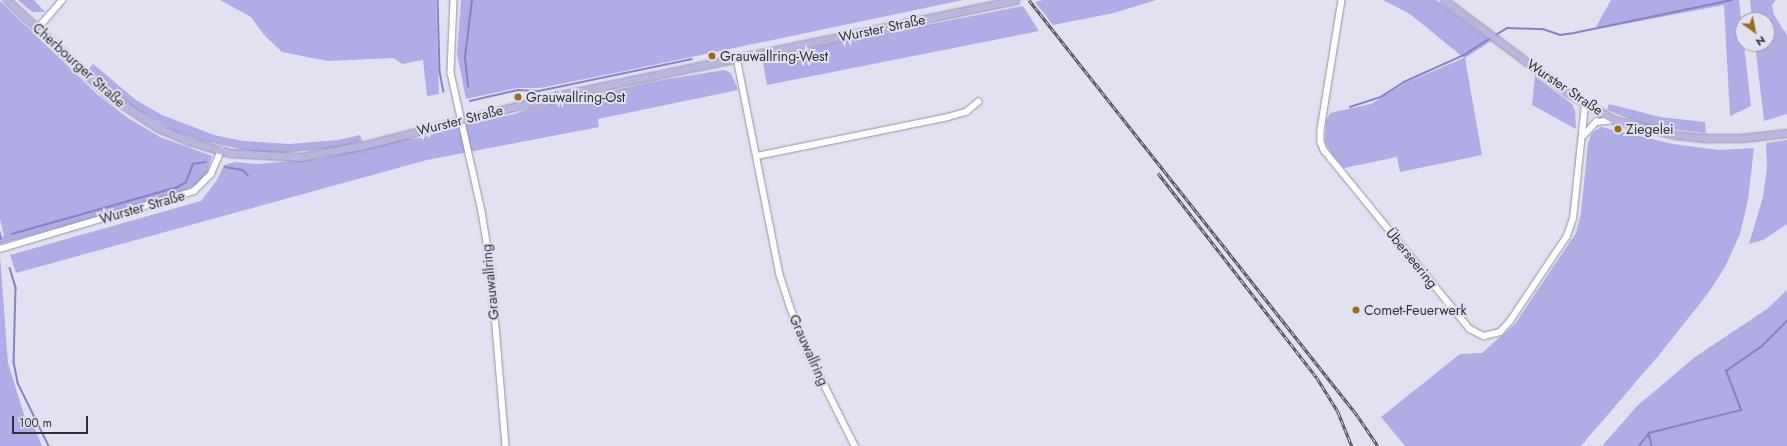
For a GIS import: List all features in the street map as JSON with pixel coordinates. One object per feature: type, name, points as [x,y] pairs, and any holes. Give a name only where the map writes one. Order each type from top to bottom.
[{"type":"main road","name":"Cherbourger Straße","points":[[7,0],[92,81],[140,118],[176,137],[221,150]]},
{"type":"main road","name":"Wurster Straße","points":[[221,150],[269,156],[317,155],[556,96],[1015,0]]},
{"type":"main road","name":"Wurster Straße","points":[[1444,0],[1585,104],[1614,120],[1692,136],[1741,138],[1773,133],[1787,133]]},
{"type":"main road","name":"Wurster Straße","points":[[1773,133],[1787,127]]},
{"type":"street","points":[[38,28],[62,0]]},
{"type":"street","name":"Grauwallring","points":[[454,0],[452,72],[491,267],[506,446]]},
{"type":"street","name":"Überseering","points":[[1342,0],[1321,129],[1324,150],[1470,329],[1484,336],[1500,332],[1564,242],[1573,219],[1585,104]]},
{"type":"street","name":"Grauwallring","points":[[737,58],[780,275],[806,348],[855,446]]},
{"type":"street","points":[[757,156],[948,117],[966,112],[978,102]]},
{"type":"street","points":[[1582,139],[1587,129],[1596,122],[1614,120]]},
{"type":"street","name":"Wurster Straße","points":[[0,249],[194,191],[211,174],[221,150]]},
{"type":"shaded area","points":[[18,0],[34,0],[45,12],[32,12]]},
{"type":"shaded area","points":[[220,0],[436,0],[439,94],[427,96],[423,60],[402,64],[394,58],[328,61],[282,52],[264,35],[251,17]]},
{"type":"shaded area","points":[[461,0],[963,0],[540,88],[517,88],[466,99],[457,54]]},
{"type":"shaded area","points":[[1043,0],[1156,0],[1114,13],[1053,25],[1035,2]]},
{"type":"shaded area","points":[[1383,0],[1436,0],[1491,41],[1465,58],[1482,155],[1400,172],[1397,157],[1344,168],[1333,156],[1325,142],[1326,121],[1330,113],[1371,104],[1405,83],[1464,58],[1410,14]]},
{"type":"shaded area","points":[[1611,0],[1739,0],[1740,12],[1735,12],[1735,52],[1745,52],[1751,106],[1730,116],[1724,5],[1603,28],[1596,27]]},
{"type":"shaded area","points":[[1750,0],[1776,0],[1772,5],[1773,12],[1751,12]]},
{"type":"shaded area","points":[[0,1],[98,95],[128,118],[160,137],[212,156],[207,173],[200,182],[180,194],[0,244],[0,237],[4,236],[0,219]]},
{"type":"shaded area","points":[[1023,6],[1039,31],[767,85],[763,63],[819,46]]},
{"type":"shaded area","points":[[1775,17],[1787,35],[1787,114],[1764,121],[1756,52],[1775,52]]},
{"type":"shaded area","points":[[93,64],[136,100],[162,115],[214,135],[243,141],[290,144],[338,140],[360,135],[362,141],[335,148],[282,153],[255,152],[203,141],[174,131],[133,107],[88,70]]},
{"type":"shaded area","points":[[724,70],[731,73],[738,90],[598,119],[599,127],[427,160],[16,273],[10,255],[201,201],[217,180],[224,165],[235,162],[257,164],[320,159],[396,140],[421,138],[461,126],[515,114],[530,108],[662,80]]},
{"type":"shaded area","points":[[1535,76],[1572,104],[1575,110],[1576,129],[1532,105]]},
{"type":"shaded area","points":[[1609,104],[1660,117],[1705,122],[1706,133],[1647,126],[1607,110]]},
{"type":"shaded area","points":[[1601,127],[1673,144],[1719,150],[1754,148],[1748,200],[1740,234],[1725,267],[1709,292],[1659,355],[1581,446],[1405,446],[1381,417],[1460,354],[1482,353],[1515,324],[1576,233],[1581,213],[1588,143],[1592,133]]},
{"type":"shaded area","points":[[1787,140],[1787,224],[1763,240],[1749,244],[1763,197],[1767,168],[1766,143]]},
{"type":"shaded area","points":[[0,255],[8,363],[26,421],[31,419],[42,446],[0,446]]},
{"type":"shaded area","points":[[1787,290],[1787,446],[1602,446],[1637,406],[1695,357],[1767,309]]},
{"type":"waterway","points":[[438,0],[440,72],[444,92]]},
{"type":"waterway","points":[[468,87],[465,57],[472,0]]},
{"type":"waterway","points":[[1496,35],[1507,28],[1543,29],[1560,35],[1574,33],[1732,0]]},
{"type":"waterway","points":[[1350,107],[1381,97],[1404,82],[1466,54],[1491,38]]},
{"type":"waterway","points":[[470,101],[518,90],[539,91],[692,59]]},
{"type":"waterway","points":[[12,234],[178,187],[186,182],[193,164],[206,162]]},
{"type":"waterway","points":[[225,167],[243,170],[248,175]]},
{"type":"waterway","points":[[0,232],[1,239]]},
{"type":"waterway","points":[[10,268],[16,288],[14,362],[18,383],[49,446]]},
{"type":"waterway","points":[[1639,446],[1649,433],[1741,410],[1726,371],[1762,346],[1787,321]]},
{"type":"waterway","points":[[1649,433],[1652,446]]},
{"type":"railway","points":[[1029,0],[1357,415],[1378,446]]},
{"type":"railway","points":[[1158,173],[1317,378],[1338,412],[1352,446]]},
{"type":"place","name":"Grauwallring-West","points":[[712,56]]},
{"type":"place","name":"Grauwallring-Ost","points":[[518,97]]},
{"type":"place","name":"Ziegelei","points":[[1618,129]]},
{"type":"place","name":"Comet-Feuerwerk","points":[[1356,310]]}]
